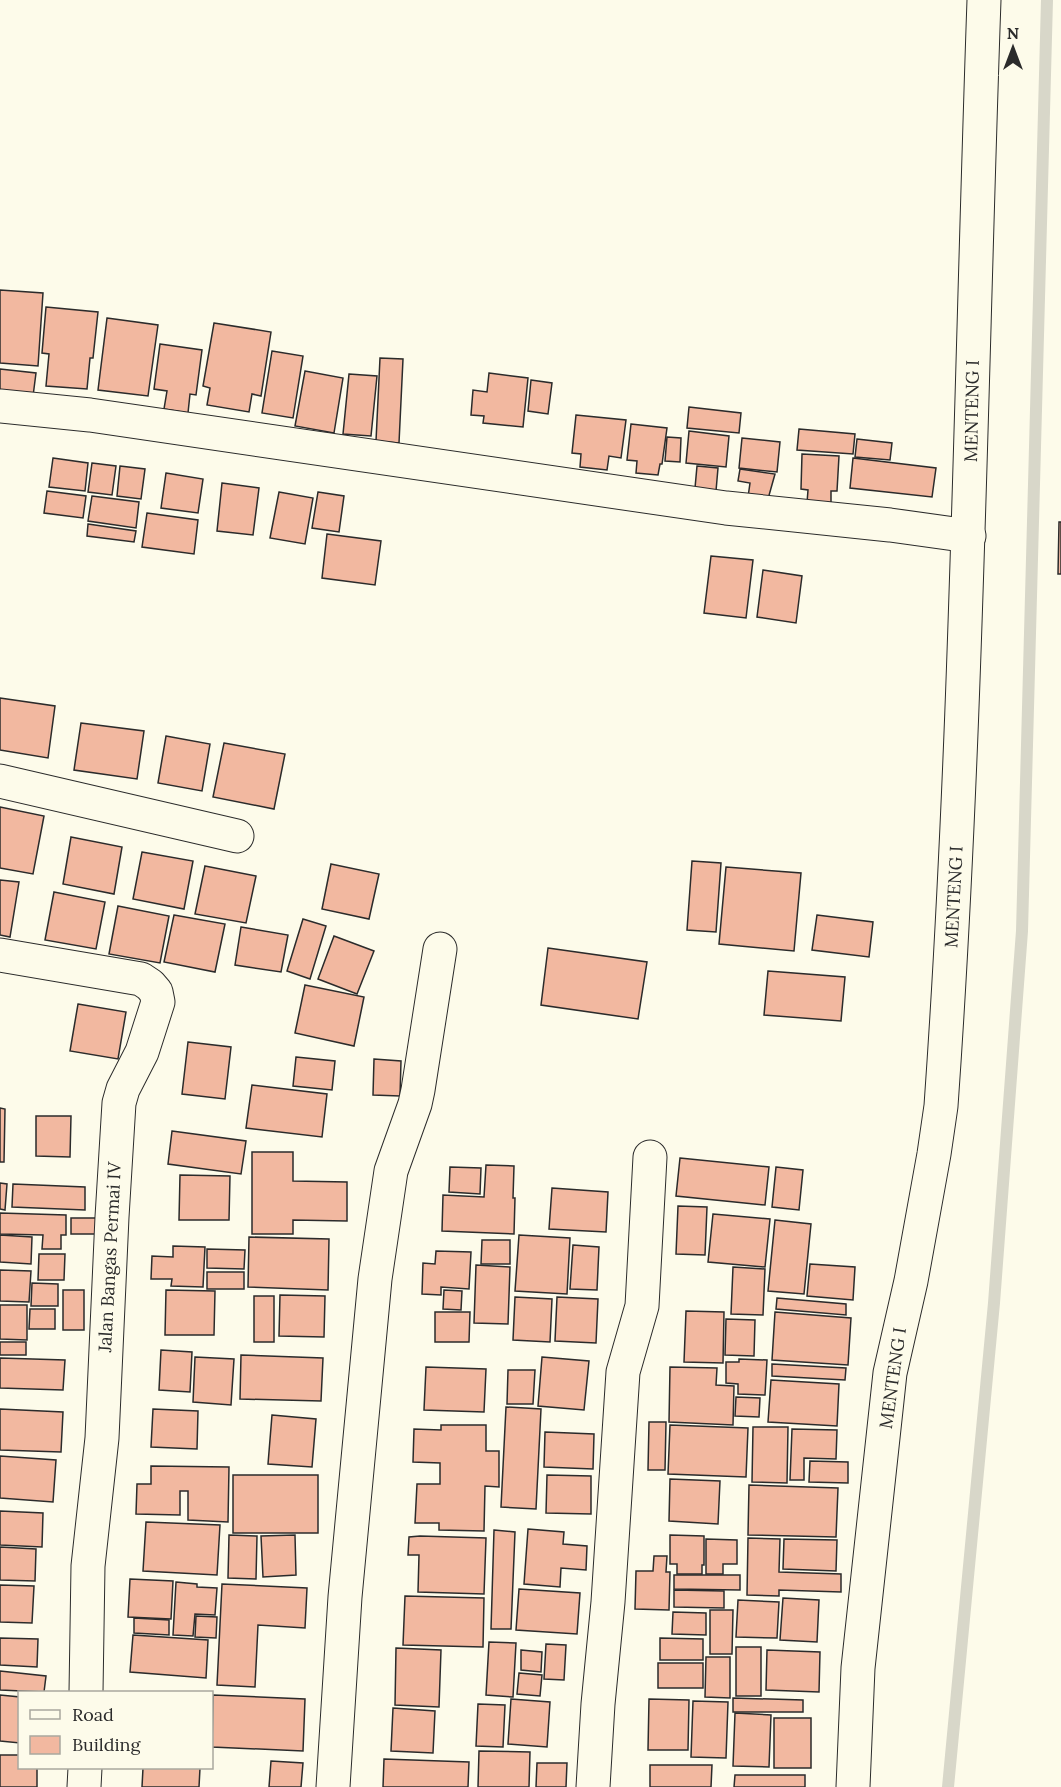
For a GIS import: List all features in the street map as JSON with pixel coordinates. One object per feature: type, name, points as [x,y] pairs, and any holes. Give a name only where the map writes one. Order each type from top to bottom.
[{"type":"street","name":"MENTENG I","points":[[853,1787],[858,1668],[890,1373],[910,1281],[941,1106],[959,804],[984,0]]},
{"type":"street","points":[[0,406],[90,415],[726,508],[890,525],[969,536]]},
{"type":"street","points":[[0,781],[237,836]]},
{"type":"street","points":[[333,1787],[345,1597],[375,1279],[391,1171],[418,1090],[440,949]]},
{"type":"street","name":"Jalan Bangas Permai IV","points":[[0,955],[141,979],[156,992],[158,1002],[142,1052],[123,1089],[119,1103],[102,1438],[88,1566],[86,1691]]},
{"type":"street","points":[[593,1787],[623,1372],[642,1306],[650,1157]]},
{"type":"street","points":[[84,1787],[85,1769]]},
{"type":"building","points":[[0,290],[43,293],[38,366],[0,363]]},
{"type":"building","points":[[46,307],[98,312],[87,389],[46,386],[49,354],[42,353]]},
{"type":"building","points":[[107,318],[158,325],[148,396],[98,390]]},
{"type":"building","points":[[214,323],[271,332],[261,396],[252,394],[249,412],[207,405],[210,388],[203,386]]},
{"type":"building","points":[[160,344],[202,350],[196,395],[190,394],[188,413],[164,409],[167,391],[154,389]]},
{"type":"building","points":[[272,351],[303,356],[293,418],[262,413]]},
{"type":"building","points":[[380,358],[403,359],[399,443],[376,441]]},
{"type":"building","points":[[0,369],[36,373],[32,404],[0,401]]},
{"type":"building","points":[[305,371],[343,378],[334,433],[295,426]]},
{"type":"building","points":[[489,373],[528,378],[523,427],[483,423],[484,416],[471,415],[473,390],[487,392]]},
{"type":"building","points":[[349,374],[377,376],[371,436],[343,434]]},
{"type":"building","points":[[531,380],[552,383],[548,414],[528,411]]},
{"type":"building","points":[[689,407],[741,413],[739,433],[687,428]]},
{"type":"building","points":[[576,415],[626,420],[621,458],[609,456],[607,470],[580,467],[581,454],[572,453]]},
{"type":"building","points":[[631,424],[667,428],[662,464],[660,464],[658,475],[636,473],[637,461],[627,460]]},
{"type":"building","points":[[799,429],[855,434],[853,454],[797,450]]},
{"type":"building","points":[[689,431],[729,436],[726,467],[686,463]]},
{"type":"building","points":[[667,437],[681,438],[680,462],[665,461]]},
{"type":"building","points":[[742,438],[780,442],[777,472],[739,468]]},
{"type":"building","points":[[857,439],[892,443],[890,460],[855,457]]},
{"type":"building","points":[[802,454],[839,456],[837,491],[831,491],[831,504],[807,503],[808,490],[801,489]]},
{"type":"building","points":[[53,458],[88,463],[85,491],[49,487]]},
{"type":"building","points":[[853,458],[936,468],[932,497],[850,488]]},
{"type":"building","points":[[92,463],[116,466],[112,495],[88,492]]},
{"type":"building","points":[[120,466],[145,469],[141,499],[117,496]]},
{"type":"building","points":[[697,466],[718,468],[716,491],[695,488]]},
{"type":"building","points":[[740,469],[775,474],[768,499],[748,497],[750,483],[738,481]]},
{"type":"building","points":[[166,473],[203,479],[198,513],[161,508]]},
{"type":"building","points":[[222,483],[259,488],[253,535],[217,531]]},
{"type":"building","points":[[47,491],[86,496],[83,518],[44,513]]},
{"type":"building","points":[[279,492],[313,498],[305,544],[270,538]]},
{"type":"building","points":[[318,492],[344,496],[339,532],[312,528]]},
{"type":"building","points":[[92,496],[139,502],[136,528],[88,521]]},
{"type":"building","points":[[147,513],[198,520],[194,554],[142,547]]},
{"type":"building","points":[[1059,522],[1061,522],[1061,574],[1058,574]]},
{"type":"building","points":[[88,524],[136,531],[134,542],[87,536]]},
{"type":"building","points":[[327,534],[381,541],[375,585],[322,578]]},
{"type":"building","points":[[711,556],[753,560],[746,618],[704,613]]},
{"type":"building","points":[[763,570],[802,576],[796,623],[757,617]]},
{"type":"building","points":[[0,698],[55,706],[48,758],[0,750]]},
{"type":"building","points":[[81,723],[144,731],[137,779],[74,770]]},
{"type":"building","points":[[166,736],[210,744],[202,791],[158,783]]},
{"type":"building","points":[[224,743],[285,754],[274,809],[213,797]]},
{"type":"building","points":[[0,807],[44,816],[33,874],[0,868]]},
{"type":"building","points":[[71,837],[122,847],[114,894],[63,884]]},
{"type":"building","points":[[142,852],[193,861],[184,909],[133,899]]},
{"type":"building","points":[[692,861],[721,863],[716,932],[687,930]]},
{"type":"building","points":[[331,864],[379,874],[369,919],[322,909]]},
{"type":"building","points":[[205,866],[256,876],[246,923],[195,914]]},
{"type":"building","points":[[726,867],[801,873],[794,951],[719,944]]},
{"type":"building","points":[[0,880],[19,882],[10,937],[0,935]]},
{"type":"building","points":[[54,892],[105,902],[96,949],[45,940]]},
{"type":"building","points":[[118,906],[169,916],[160,963],[109,954]]},
{"type":"building","points":[[174,915],[225,924],[215,972],[164,962]]},
{"type":"building","points":[[817,915],[873,922],[869,957],[812,950]]},
{"type":"building","points":[[303,919],[326,926],[310,979],[287,971]]},
{"type":"building","points":[[241,927],[288,935],[281,972],[235,965]]},
{"type":"building","points":[[334,936],[374,951],[357,994],[318,979]]},
{"type":"building","points":[[548,948],[647,962],[638,1019],[541,1005]]},
{"type":"building","points":[[768,971],[845,977],[841,1021],[764,1015]]},
{"type":"building","points":[[305,985],[364,997],[354,1046],[295,1033]]},
{"type":"building","points":[[78,1004],[126,1012],[118,1059],[70,1051]]},
{"type":"building","points":[[188,1042],[231,1047],[225,1099],[182,1094]]},
{"type":"building","points":[[296,1057],[335,1061],[332,1090],[293,1086]]},
{"type":"building","points":[[374,1059],[401,1061],[400,1096],[373,1095]]},
{"type":"building","points":[[252,1085],[327,1094],[322,1137],[246,1128]]},
{"type":"building","points":[[0,1108],[5,1109],[4,1162],[0,1162]]},
{"type":"building","points":[[36,1116],[71,1116],[70,1157],[36,1156]]},
{"type":"building","points":[[172,1131],[246,1141],[241,1174],[168,1164]]},
{"type":"building","points":[[252,1152],[293,1152],[293,1181],[347,1182],[347,1221],[293,1220],[293,1234],[252,1234]]},
{"type":"building","points":[[680,1158],[769,1167],[765,1205],[676,1196]]},
{"type":"building","points":[[486,1165],[514,1166],[514,1234],[442,1231],[443,1195],[484,1197]]},
{"type":"building","points":[[450,1167],[481,1168],[480,1194],[449,1192]]},
{"type":"building","points":[[776,1167],[803,1170],[799,1210],[772,1207]]},
{"type":"building","points":[[180,1175],[230,1176],[229,1220],[179,1220]]},
{"type":"building","points":[[0,1183],[7,1184],[5,1210],[0,1209]]},
{"type":"building","points":[[13,1184],[85,1187],[85,1210],[12,1207]]},
{"type":"building","points":[[552,1188],[608,1192],[606,1232],[549,1229]]},
{"type":"building","points":[[678,1206],[707,1207],[705,1255],[676,1254]]},
{"type":"building","points":[[0,1213],[66,1215],[66,1235],[61,1235],[61,1249],[42,1249],[43,1235],[0,1234]]},
{"type":"building","points":[[713,1214],[770,1219],[765,1267],[708,1262]]},
{"type":"building","points":[[71,1218],[102,1218],[102,1234],[71,1234]]},
{"type":"building","points":[[775,1220],[811,1224],[804,1294],[768,1291]]},
{"type":"building","points":[[0,1235],[32,1237],[31,1264],[0,1262]]},
{"type":"building","points":[[519,1235],[570,1238],[567,1294],[515,1291]]},
{"type":"building","points":[[249,1237],[329,1239],[328,1290],[248,1287]]},
{"type":"building","points":[[482,1240],[510,1240],[510,1264],[481,1264]]},
{"type":"building","points":[[573,1245],[599,1247],[597,1290],[570,1289]]},
{"type":"building","points":[[173,1246],[205,1247],[203,1287],[171,1286],[172,1279],[151,1279],[152,1256],[173,1257]]},
{"type":"building","points":[[207,1249],[245,1250],[244,1269],[207,1268]]},
{"type":"building","points":[[436,1251],[471,1252],[469,1289],[441,1287],[441,1295],[422,1294],[423,1263],[435,1264]]},
{"type":"building","points":[[39,1254],[65,1254],[64,1280],[38,1280]]},
{"type":"building","points":[[810,1264],[855,1267],[853,1300],[807,1296]]},
{"type":"building","points":[[476,1265],[510,1267],[508,1324],[474,1323]]},
{"type":"building","points":[[733,1267],[765,1269],[763,1315],[731,1314]]},
{"type":"building","points":[[0,1270],[31,1271],[29,1302],[0,1301]]},
{"type":"building","points":[[207,1272],[244,1272],[244,1289],[207,1289]]},
{"type":"building","points":[[32,1283],[58,1284],[58,1306],[31,1306]]},
{"type":"building","points":[[63,1290],[84,1290],[84,1330],[63,1330]]},
{"type":"building","points":[[166,1290],[215,1291],[214,1335],[165,1335]]},
{"type":"building","points":[[444,1290],[462,1291],[461,1310],[443,1309]]},
{"type":"building","points":[[280,1295],[325,1296],[324,1337],[279,1336]]},
{"type":"building","points":[[254,1296],[274,1296],[274,1342],[254,1342]]},
{"type":"building","points":[[515,1297],[552,1299],[550,1342],[513,1340]]},
{"type":"building","points":[[557,1297],[598,1299],[596,1343],[555,1341]]},
{"type":"building","points":[[777,1298],[846,1304],[846,1315],[776,1309]]},
{"type":"building","points":[[0,1305],[27,1305],[27,1340],[0,1339]]},
{"type":"building","points":[[30,1309],[55,1309],[55,1329],[29,1329]]},
{"type":"building","points":[[686,1311],[724,1312],[723,1363],[684,1362]]},
{"type":"building","points":[[435,1312],[470,1312],[469,1342],[435,1342]]},
{"type":"building","points":[[775,1312],[851,1318],[848,1365],[772,1360]]},
{"type":"building","points":[[726,1319],[755,1320],[754,1356],[725,1355]]},
{"type":"building","points":[[0,1342],[26,1342],[26,1355],[0,1355]]},
{"type":"building","points":[[161,1350],[192,1352],[190,1392],[159,1390]]},
{"type":"building","points":[[241,1355],[323,1358],[321,1401],[240,1399]]},
{"type":"building","points":[[195,1357],[234,1359],[231,1405],[193,1402]]},
{"type":"building","points":[[542,1357],[589,1361],[584,1410],[538,1406]]},
{"type":"building","points":[[0,1358],[65,1360],[63,1390],[0,1388]]},
{"type":"building","points":[[739,1359],[767,1360],[765,1395],[738,1394],[738,1384],[726,1383],[726,1362],[739,1362]]},
{"type":"building","points":[[772,1364],[846,1368],[845,1380],[772,1376]]},
{"type":"building","points":[[426,1367],[486,1369],[484,1412],[424,1410]]},
{"type":"building","points":[[670,1367],[717,1368],[716,1385],[734,1386],[733,1425],[669,1422]]},
{"type":"building","points":[[508,1370],[535,1370],[533,1404],[507,1404]]},
{"type":"building","points":[[771,1380],[839,1384],[837,1426],[768,1422]]},
{"type":"building","points":[[736,1397],[760,1398],[759,1417],[735,1416]]},
{"type":"building","points":[[506,1407],[541,1409],[536,1509],[501,1507]]},
{"type":"building","points":[[0,1409],[63,1412],[61,1452],[0,1450]]},
{"type":"building","points":[[153,1409],[198,1411],[197,1449],[151,1447]]},
{"type":"building","points":[[272,1415],[316,1419],[312,1467],[268,1464]]},
{"type":"building","points":[[649,1422],[666,1422],[665,1470],[648,1470]]},
{"type":"building","points":[[441,1425],[486,1425],[486,1451],[499,1451],[499,1487],[485,1486],[484,1531],[439,1530],[439,1523],[415,1523],[417,1484],[440,1484],[440,1463],[413,1462],[414,1429],[441,1430]]},
{"type":"building","points":[[670,1425],[748,1428],[746,1477],[668,1474]]},
{"type":"building","points":[[753,1427],[788,1427],[787,1483],[752,1482]]},
{"type":"building","points":[[792,1429],[837,1430],[836,1459],[804,1458],[804,1480],[790,1480]]},
{"type":"building","points":[[545,1432],[594,1434],[593,1469],[544,1467]]},
{"type":"building","points":[[0,1456],[56,1460],[53,1502],[0,1498]]},
{"type":"building","points":[[810,1461],[848,1462],[848,1483],[809,1482]]},
{"type":"building","points":[[151,1466],[229,1467],[228,1522],[188,1520],[188,1491],[180,1491],[180,1515],[136,1514],[137,1484],[151,1484]]},
{"type":"building","points":[[233,1475],[318,1475],[318,1533],[233,1533]]},
{"type":"building","points":[[547,1475],[591,1476],[591,1514],[546,1513]]},
{"type":"building","points":[[670,1479],[720,1481],[718,1524],[669,1521]]},
{"type":"building","points":[[749,1485],[838,1488],[836,1537],[748,1535]]},
{"type":"building","points":[[0,1511],[43,1513],[42,1547],[0,1545]]},
{"type":"building","points":[[146,1522],[220,1525],[217,1575],[143,1571]]},
{"type":"building","points":[[528,1529],[564,1532],[563,1544],[587,1546],[586,1570],[561,1568],[560,1587],[524,1584]]},
{"type":"building","points":[[494,1530],[515,1532],[511,1629],[491,1629]]},
{"type":"building","points":[[229,1535],[257,1536],[256,1579],[228,1578]]},
{"type":"building","points":[[295,1535],[296,1575],[263,1577],[261,1536]]},
{"type":"building","points":[[670,1535],[704,1536],[702,1574],[677,1574],[677,1564],[670,1564]]},
{"type":"building","points":[[409,1537],[486,1538],[484,1594],[418,1592],[419,1555],[408,1555]]},
{"type":"building","points":[[748,1538],[780,1539],[779,1572],[841,1574],[841,1592],[779,1590],[779,1596],[747,1595]]},
{"type":"building","points":[[706,1539],[737,1540],[737,1564],[723,1564],[723,1574],[706,1574]]},
{"type":"building","points":[[784,1539],[837,1540],[836,1571],[783,1569]]},
{"type":"building","points":[[0,1547],[36,1549],[35,1581],[0,1580]]},
{"type":"building","points":[[654,1556],[667,1556],[666,1572],[670,1572],[669,1610],[635,1609],[636,1571],[653,1571]]},
{"type":"building","points":[[674,1575],[740,1575],[740,1590],[674,1589]]},
{"type":"building","points":[[130,1579],[173,1581],[171,1619],[128,1617]]},
{"type":"building","points":[[176,1582],[197,1584],[197,1587],[217,1588],[215,1615],[195,1614],[193,1636],[173,1635]]},
{"type":"building","points":[[222,1584],[307,1588],[305,1628],[258,1625],[255,1687],[217,1685]]},
{"type":"building","points":[[0,1585],[34,1586],[32,1623],[0,1622]]},
{"type":"building","points":[[519,1589],[580,1593],[577,1634],[516,1630]]},
{"type":"building","points":[[674,1590],[724,1591],[724,1608],[674,1607]]},
{"type":"building","points":[[405,1596],[484,1598],[483,1647],[403,1645]]},
{"type":"building","points":[[783,1598],[819,1600],[817,1642],[780,1640]]},
{"type":"building","points":[[738,1600],[779,1602],[777,1638],[736,1637]]},
{"type":"building","points":[[710,1610],[733,1610],[732,1654],[710,1654]]},
{"type":"building","points":[[673,1612],[706,1613],[706,1635],[672,1634]]},
{"type":"building","points":[[196,1616],[217,1617],[216,1638],[195,1637]]},
{"type":"building","points":[[134,1618],[169,1620],[169,1635],[134,1633]]},
{"type":"building","points":[[133,1635],[208,1640],[206,1678],[130,1672]]},
{"type":"building","points":[[0,1638],[38,1639],[37,1667],[0,1665]]},
{"type":"building","points":[[660,1638],[703,1639],[703,1660],[660,1660]]},
{"type":"building","points":[[489,1642],[516,1643],[513,1697],[486,1695]]},
{"type":"building","points":[[546,1644],[566,1645],[564,1680],[544,1679]]},
{"type":"building","points":[[736,1647],[761,1647],[761,1696],[736,1696]]},
{"type":"building","points":[[396,1648],[441,1650],[439,1707],[395,1705]]},
{"type":"building","points":[[521,1650],[542,1652],[541,1672],[521,1670]]},
{"type":"building","points":[[767,1650],[820,1652],[819,1692],[766,1690]]},
{"type":"building","points":[[706,1657],[730,1657],[730,1698],[705,1697]]},
{"type":"building","points":[[658,1663],[703,1663],[703,1688],[658,1688]]},
{"type":"building","points":[[0,1671],[46,1676],[44,1691],[0,1690]]},
{"type":"building","points":[[519,1673],[542,1675],[540,1696],[517,1694]]},
{"type":"building","points":[[0,1695],[18,1697],[18,1743],[0,1741]]},
{"type":"building","points":[[213,1695],[305,1699],[303,1751],[213,1747]]},
{"type":"building","points":[[733,1698],[803,1700],[803,1712],[733,1712]]},
{"type":"building","points":[[511,1699],[550,1702],[547,1747],[508,1744]]},
{"type":"building","points":[[649,1699],[689,1700],[688,1750],[648,1750]]},
{"type":"building","points":[[693,1701],[728,1702],[726,1758],[691,1757]]},
{"type":"building","points":[[478,1704],[505,1705],[503,1747],[476,1746]]},
{"type":"building","points":[[393,1708],[435,1711],[433,1753],[391,1751]]},
{"type":"building","points":[[735,1713],[771,1715],[769,1767],[733,1766]]},
{"type":"building","points":[[774,1718],[811,1718],[811,1768],[774,1768]]},
{"type":"building","points":[[479,1751],[530,1752],[529,1787],[478,1787]]},
{"type":"building","points":[[0,1755],[18,1755],[18,1769],[37,1769],[37,1787],[0,1787]]},
{"type":"building","points":[[384,1759],[469,1762],[468,1787],[383,1787]]},
{"type":"building","points":[[271,1761],[303,1763],[301,1787],[269,1787]]},
{"type":"building","points":[[537,1763],[567,1763],[566,1787],[536,1787]]},
{"type":"building","points":[[650,1765],[712,1765],[711,1787],[650,1787]]},
{"type":"building","points":[[143,1769],[200,1769],[199,1787],[142,1787]]},
{"type":"building","points":[[735,1775],[805,1775],[805,1787],[734,1787]]},
{"type":"waterway","points":[[948,1787],[994,1303],[1022,931],[1047,0]]}]
